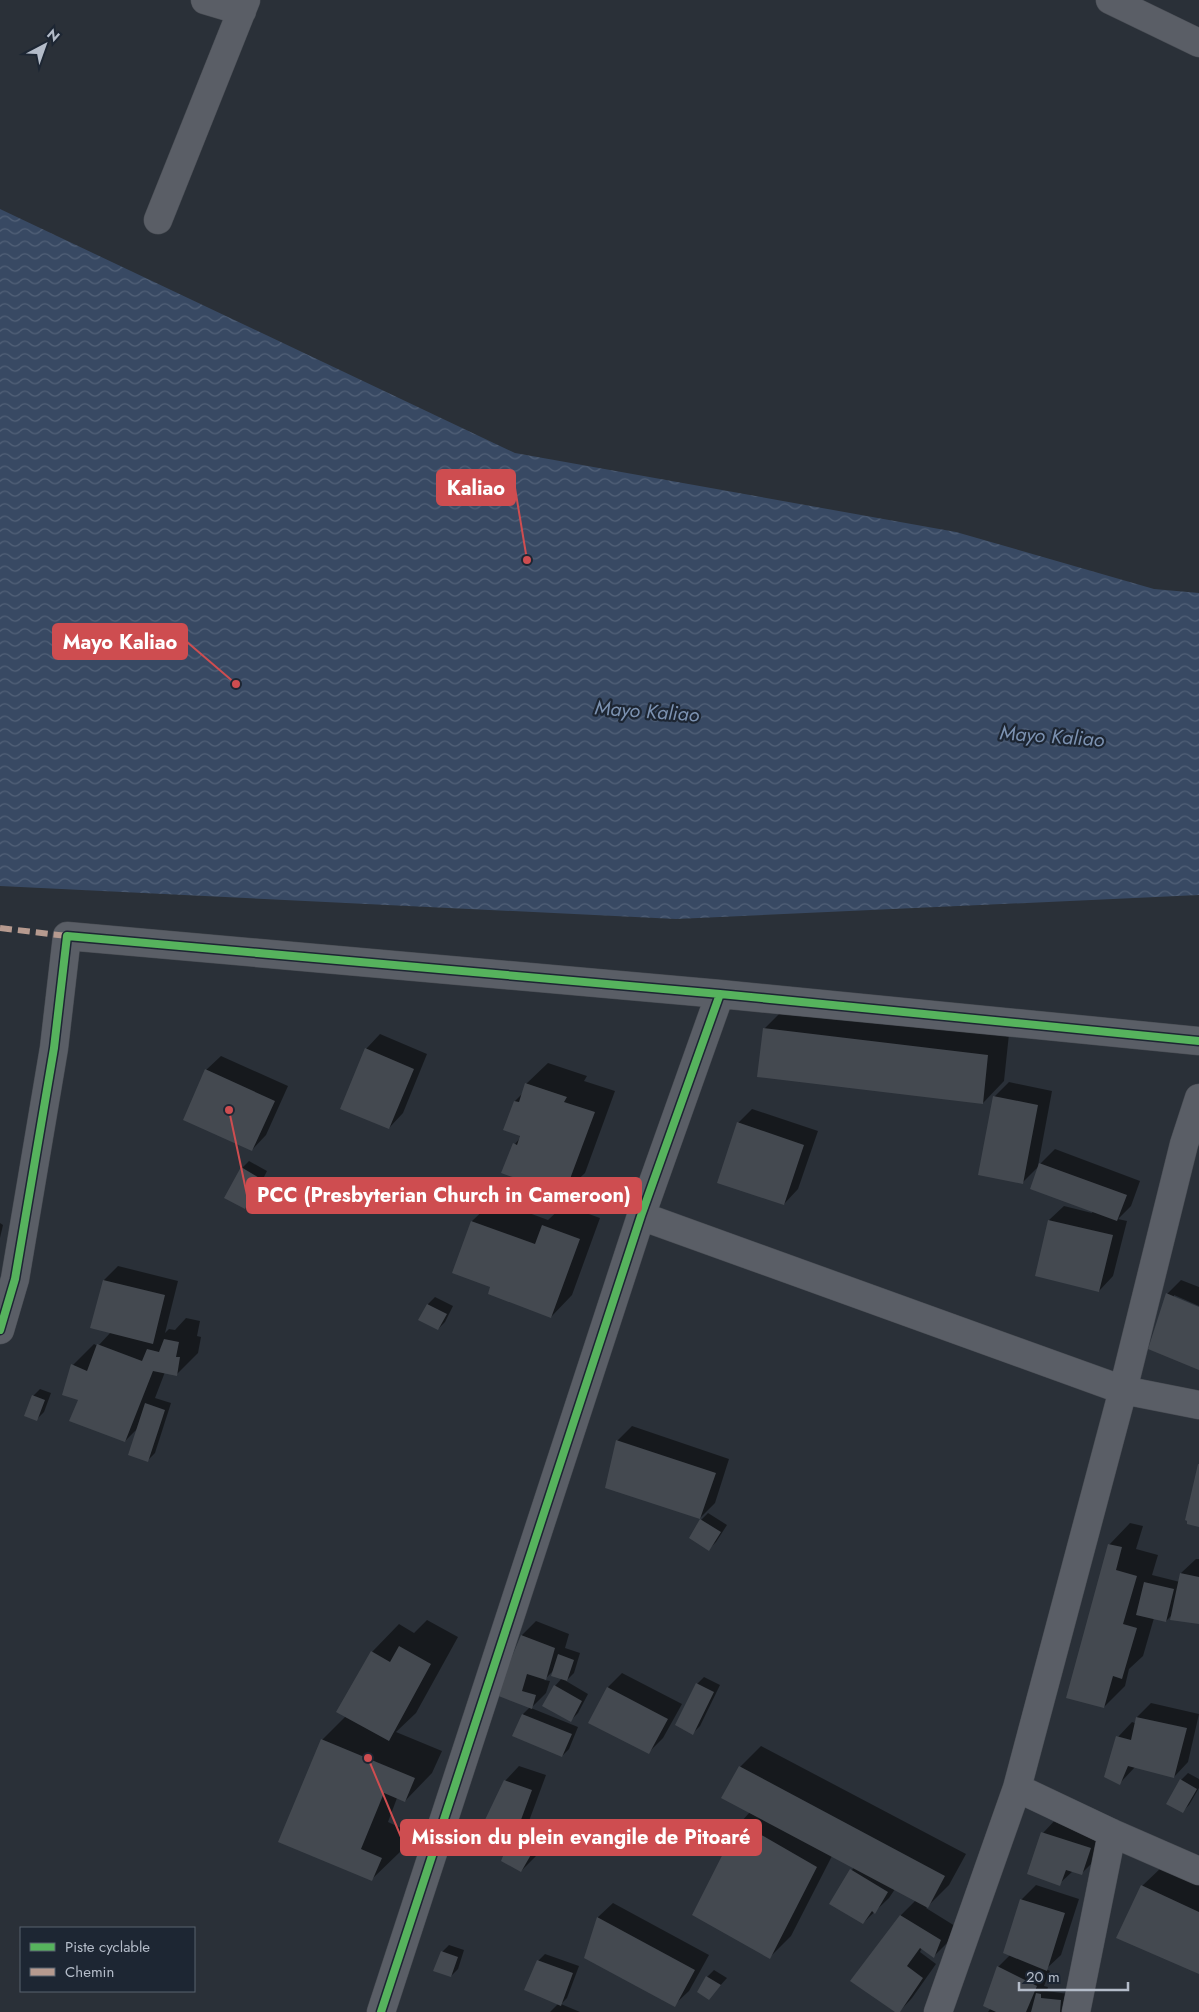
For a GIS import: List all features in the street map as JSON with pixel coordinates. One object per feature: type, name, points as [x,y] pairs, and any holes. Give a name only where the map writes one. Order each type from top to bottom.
[{"type":"street","points":[[158,220],[244,6],[205,0]]},
{"type":"street","points":[[1110,0],[1199,43]]},
{"type":"street","points":[[0,1330],[14,1279],[54,1048],[67,936],[720,994],[1199,1041]]},
{"type":"street","points":[[381,2012],[641,1216],[720,994]]},
{"type":"street","points":[[938,2012],[1016,1788],[1123,1390],[1184,1144],[1199,1098]]},
{"type":"street","points":[[641,1216],[1123,1390],[1199,1405]]},
{"type":"street","points":[[1016,1788],[1199,1871]]},
{"type":"street","points":[[1076,2012],[1112,1833]]},
{"type":"water","points":[[0,209],[515,453],[956,532],[1154,589],[1199,593],[1199,895],[676,919],[0,886]]},
{"type":"building","points":[[763,1028],[988,1055],[983,1104],[757,1077]]},
{"type":"building","points":[[365,1048],[414,1069],[389,1129],[340,1109]]},
{"type":"building","points":[[205,1069],[275,1101],[252,1151],[183,1120]]},
{"type":"building","points":[[525,1083],[567,1097],[564,1102],[595,1112],[564,1195],[501,1173],[513,1143],[517,1145],[520,1136],[503,1130],[514,1101],[519,1102]]},
{"type":"building","points":[[993,1096],[1038,1105],[1023,1184],[978,1175]]},
{"type":"building","points":[[737,1122],[804,1145],[784,1205],[717,1183]]},
{"type":"building","points":[[1039,1163],[1127,1195],[1117,1221],[1030,1189]]},
{"type":"building","points":[[241,1167],[261,1179],[245,1209],[224,1198]]},
{"type":"building","points":[[1048,1220],[1113,1235],[1099,1292],[1035,1276]]},
{"type":"building","points":[[471,1221],[535,1244],[542,1225],[580,1239],[551,1318],[488,1294],[490,1287],[452,1273]]},
{"type":"building","points":[[103,1280],[165,1295],[153,1344],[90,1328]]},
{"type":"building","points":[[1166,1293],[1199,1307],[1199,1370],[1148,1349]]},
{"type":"building","points":[[427,1304],[447,1314],[438,1330],[418,1320]]},
{"type":"building","points":[[164,1339],[179,1342],[176,1357],[180,1357],[177,1376],[153,1371],[125,1442],[69,1421],[78,1400],[62,1395],[71,1364],[87,1371],[97,1344],[142,1361],[147,1349],[159,1352]]},
{"type":"building","points":[[32,1395],[45,1400],[37,1421],[24,1416]]},
{"type":"building","points":[[145,1403],[165,1410],[148,1462],[128,1455]]},
{"type":"building","points":[[616,1440],[716,1473],[700,1519],[605,1488]]},
{"type":"building","points":[[1198,1464],[1199,1527],[1187,1524],[1185,1520]]},
{"type":"building","points":[[700,1519],[721,1532],[709,1551],[689,1538]]},
{"type":"building","points":[[1108,1544],[1122,1547],[1116,1570],[1137,1576],[1123,1624],[1137,1628],[1122,1679],[1113,1676],[1104,1708],[1066,1698]]},
{"type":"building","points":[[1180,1573],[1199,1577],[1199,1624],[1170,1620]]},
{"type":"building","points":[[1144,1582],[1174,1589],[1166,1622],[1136,1615]]},
{"type":"building","points":[[521,1635],[555,1648],[546,1680],[527,1674],[522,1691],[536,1695],[532,1709],[496,1695]]},
{"type":"building","points":[[399,1646],[431,1664],[389,1741],[336,1712],[371,1651],[390,1662]]},
{"type":"building","points":[[558,1654],[574,1660],[567,1681],[551,1676]]},
{"type":"building","points":[[696,1683],[714,1692],[693,1735],[675,1725]]},
{"type":"building","points":[[554,1685],[582,1701],[571,1722],[542,1706]]},
{"type":"building","points":[[607,1687],[668,1719],[649,1754],[588,1723]]},
{"type":"building","points":[[522,1714],[572,1734],[562,1757],[512,1736]]},
{"type":"building","points":[[1136,1717],[1187,1728],[1174,1778],[1128,1766],[1120,1785],[1104,1777],[1116,1736],[1131,1740]]},
{"type":"building","points":[[321,1739],[415,1778],[405,1802],[384,1793],[361,1849],[382,1858],[372,1881],[278,1842]]},
{"type":"building","points":[[739,1766],[945,1876],[928,1908],[721,1798]]},
{"type":"building","points":[[1180,1779],[1197,1789],[1183,1813],[1166,1804]]},
{"type":"building","points":[[504,1780],[532,1790],[515,1836],[536,1846],[521,1872],[501,1861],[511,1836],[483,1824]]},
{"type":"building","points":[[739,1822],[817,1867],[770,1959],[692,1915]]},
{"type":"building","points":[[1041,1832],[1091,1848],[1082,1875],[1066,1870],[1060,1886],[1027,1874]]},
{"type":"building","points":[[850,1869],[888,1892],[875,1914],[872,1911],[863,1924],[829,1904]]},
{"type":"building","points":[[1141,1885],[1199,1912],[1199,1974],[1116,1938]]},
{"type":"building","points":[[1020,1899],[1065,1913],[1047,1971],[1003,1953]]},
{"type":"building","points":[[900,1915],[941,1940],[934,1958],[920,1948],[907,1966],[923,1978],[900,2012],[895,2012],[850,1981]]},
{"type":"building","points":[[597,1917],[695,1970],[675,2007],[584,1958]]},
{"type":"building","points":[[441,1951],[458,1957],[451,1977],[433,1971]]},
{"type":"building","points":[[537,1960],[573,1973],[561,2006],[524,1990]]},
{"type":"building","points":[[997,1966],[1037,1986],[1026,2012],[996,2012],[983,2006]]},
{"type":"building","points":[[706,1976],[721,1985],[709,2000],[697,1992]]},
{"type":"building","points":[[1036,1993],[1041,1994],[1041,1998],[1061,2000],[1060,2012],[1031,2012]]},
{"type":"marked path","points":[[0,928],[67,936]]},
{"type":"cycle path","points":[[0,1330],[15,1279],[54,1048],[67,936],[720,994],[1199,1041]]},
{"type":"cycle path","points":[[381,2012],[641,1216],[720,994]]},
{"type":"place","name":"Kaliao","points":[[527,560]]},
{"type":"place","name":"Mayo Kaliao","points":[[236,684]]},
{"type":"place","name":"PCC (Presbyterian Church in Cameroon)","points":[[229,1110]]},
{"type":"place","name":"Mission du plein evangile de Pitoaré","points":[[368,1758]]}]
